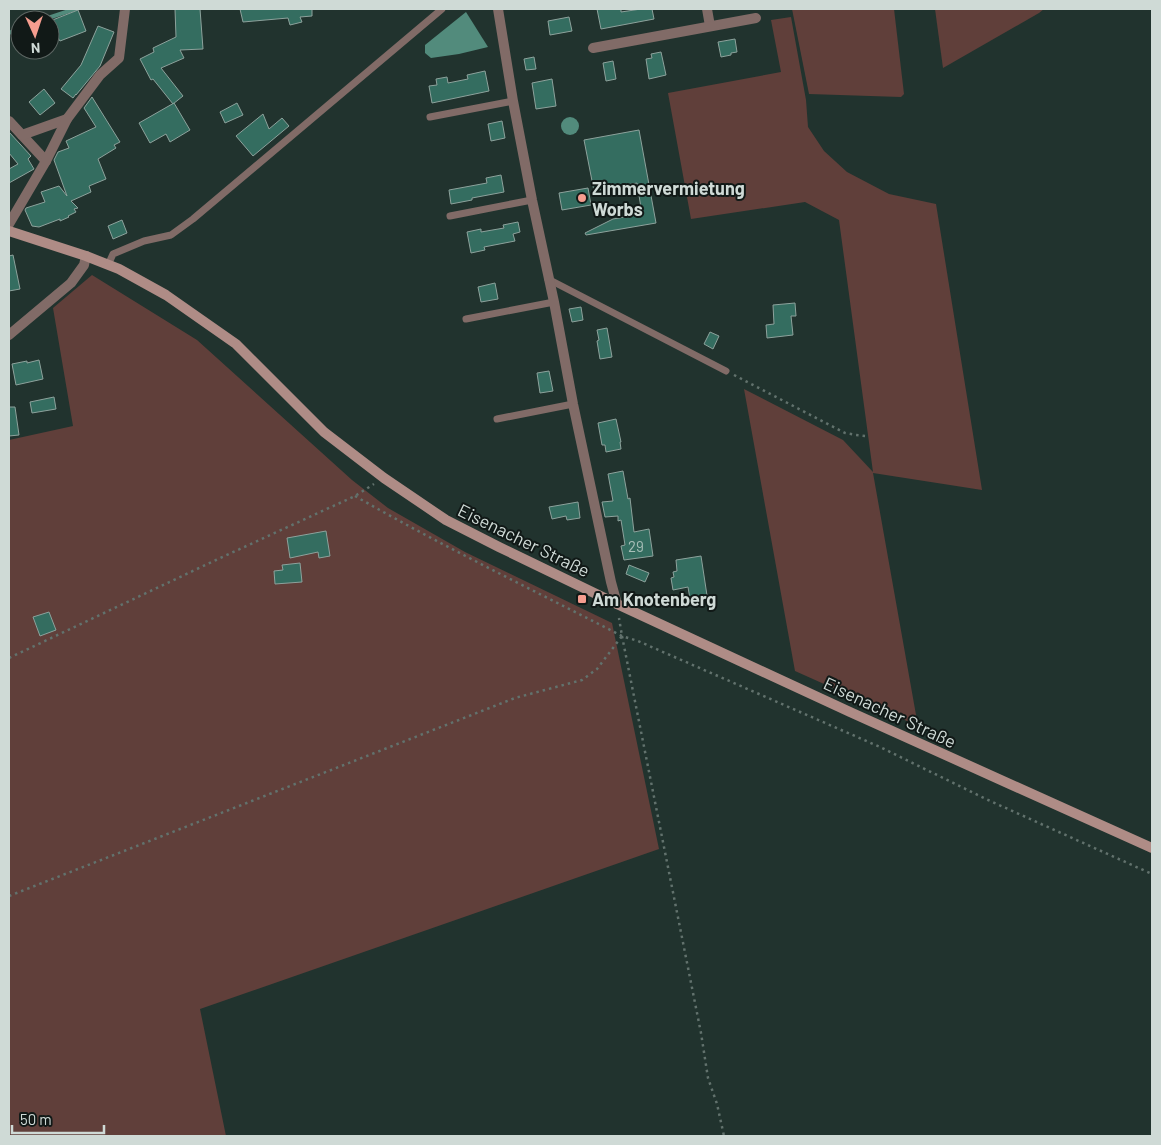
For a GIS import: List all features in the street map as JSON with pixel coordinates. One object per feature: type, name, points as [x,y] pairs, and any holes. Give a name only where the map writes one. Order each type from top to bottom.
[{"type":"main road","name":"Eisenacher Straße","points":[[9,231],[86,256],[119,270],[166,295],[236,344],[324,432],[384,478],[446,520],[617,604],[850,712],[1152,848]]},
{"type":"street","points":[[9,224],[46,161],[67,119],[100,75],[119,58],[124,9]]},
{"type":"street","points":[[498,9],[532,200],[573,404],[617,604]]},
{"type":"street","points":[[707,9],[710,26]]},
{"type":"street","points":[[593,48],[756,18]]},
{"type":"street","points":[[22,135],[67,119]]},
{"type":"street","points":[[9,120],[46,161]]},
{"type":"street","points":[[9,335],[71,283],[84,265],[86,256]]},
{"type":"lane","points":[[108,265],[113,254],[144,241],[172,235],[193,219],[442,9]]},
{"type":"lane","points":[[430,117],[513,101]]},
{"type":"lane","points":[[450,216],[532,200]]},
{"type":"lane","points":[[548,279],[726,370]]},
{"type":"lane","points":[[466,319],[554,302]]},
{"type":"lane","points":[[497,419],[573,404]]},
{"type":"path","points":[[726,370],[845,433],[866,436]]},
{"type":"path","points":[[9,658],[355,496],[384,478]]},
{"type":"path","points":[[355,496],[480,564],[622,636],[638,641],[880,747],[988,800],[1152,874]]},
{"type":"path","points":[[617,604],[701,1033],[708,1078],[717,1104],[724,1136]]},
{"type":"path","points":[[9,896],[515,698],[582,680],[597,669],[622,636]]},
{"type":"shaded area","points":[[792,9],[894,9],[904,94],[901,97],[809,94]]},
{"type":"shaded area","points":[[935,9],[1044,9],[943,68]]},
{"type":"shaded area","points":[[466,12],[488,47],[431,58],[425,53],[425,45]]},
{"type":"shaded area","points":[[791,17],[806,100],[808,127],[824,151],[847,172],[889,194],[936,204],[982,490],[873,473],[918,726],[795,671],[744,389],[843,440],[873,472],[839,220],[805,202],[691,219],[668,93],[781,72],[771,20]]},
{"type":"shaded area","points":[[570,117],[578,122],[579,126],[574,134],[570,135],[562,130],[561,126],[566,118]]},
{"type":"shaded area","points":[[92,275],[197,340],[352,480],[388,508],[465,552],[612,623],[659,849],[200,1009],[226,1136],[9,1136],[9,440],[73,426],[53,308]]},
{"type":"building","points":[[175,9],[200,9],[203,49],[180,50],[184,58],[161,68],[183,96],[173,104],[153,79],[151,80],[140,59],[154,52],[153,48],[176,37]]},
{"type":"building","points":[[240,9],[312,9],[312,16],[300,17],[302,22],[290,25],[288,18],[243,22]]},
{"type":"building","points":[[597,9],[621,9],[621,12],[652,9],[654,19],[601,29]]},
{"type":"building","points":[[78,10],[86,31],[60,41],[60,17]]},
{"type":"building","points":[[569,17],[572,31],[550,35],[548,21]]},
{"type":"building","points":[[98,26],[114,32],[100,66],[73,98],[61,89],[81,65]]},
{"type":"building","points":[[735,39],[737,52],[721,57],[718,42]]},
{"type":"building","points":[[661,52],[666,75],[649,79],[646,59],[652,58],[651,54]]},
{"type":"building","points":[[534,57],[536,69],[526,70],[524,59]]},
{"type":"building","points":[[613,61],[616,79],[606,81],[603,63]]},
{"type":"building","points":[[485,71],[489,91],[432,103],[429,86],[437,85],[436,79],[447,77],[448,83],[468,79],[467,75]]},
{"type":"building","points":[[552,79],[556,106],[536,109],[532,83]]},
{"type":"building","points":[[44,89],[55,103],[40,115],[29,102]]},
{"type":"building","points":[[92,97],[120,142],[114,145],[116,148],[98,159],[106,179],[89,186],[91,192],[71,201],[78,208],[74,209],[76,212],[69,217],[39,227],[32,226],[25,210],[45,202],[41,192],[59,186],[67,196],[54,160],[58,152],[69,148],[66,141],[96,127],[84,108]]},
{"type":"building","points":[[174,103],[190,130],[170,142],[166,134],[150,143],[139,123]]},
{"type":"building","points":[[237,103],[243,115],[225,123],[220,112]]},
{"type":"building","points":[[263,114],[269,129],[282,118],[289,126],[253,156],[236,136]]},
{"type":"building","points":[[502,121],[505,138],[491,141],[488,124]]},
{"type":"building","points":[[639,130],[656,223],[586,235],[585,233],[613,219],[642,214],[637,183],[594,191],[584,140]]},
{"type":"building","points":[[9,132],[31,156],[28,159],[34,169],[9,183],[9,169],[18,164],[9,153]]},
{"type":"building","points":[[501,175],[504,192],[451,204],[449,190],[487,183],[486,178]]},
{"type":"building","points":[[588,188],[591,205],[562,210],[559,193]]},
{"type":"building","points":[[122,220],[127,233],[113,239],[108,226]]},
{"type":"building","points":[[518,222],[520,232],[513,234],[515,241],[484,247],[485,250],[471,253],[467,232],[481,229],[481,232],[504,228],[503,225]]},
{"type":"building","points":[[13,255],[20,289],[9,291],[9,256]]},
{"type":"building","points":[[495,283],[498,299],[481,302],[478,287]]},
{"type":"building","points":[[795,303],[796,316],[791,316],[793,335],[767,338],[766,325],[774,324],[773,305]]},
{"type":"building","points":[[581,307],[583,320],[572,322],[569,309]]},
{"type":"building","points":[[607,328],[612,357],[600,359],[597,330]]},
{"type":"building","points":[[710,332],[719,336],[713,349],[704,344]]},
{"type":"building","points":[[39,360],[43,379],[16,385],[12,364]]},
{"type":"building","points":[[549,371],[553,391],[540,393],[537,373]]},
{"type":"building","points":[[54,397],[56,409],[32,413],[30,402]]},
{"type":"building","points":[[9,407],[15,407],[19,435],[9,436]]},
{"type":"building","points":[[616,419],[621,449],[606,452],[605,445],[602,445],[598,423]]},
{"type":"building","points":[[623,471],[628,499],[630,498],[634,532],[649,529],[653,556],[624,560],[621,546],[625,545],[621,520],[618,521],[618,516],[605,517],[602,502],[613,501],[608,474]]},
{"type":"building","points":[[578,502],[580,518],[567,520],[566,516],[552,519],[549,507]]},
{"type":"building","points":[[326,531],[330,556],[319,558],[318,552],[290,558],[287,538]]},
{"type":"building","points":[[701,556],[708,602],[691,605],[688,587],[673,590],[671,578],[674,577],[673,572],[677,571],[676,560]]},
{"type":"building","points":[[300,563],[302,582],[275,584],[274,571],[283,570],[282,565]]},
{"type":"building","points":[[629,565],[649,573],[645,582],[626,574]]},
{"type":"building","points":[[49,612],[56,630],[40,636],[33,617]]},
{"type":"waterway","points":[[60,14],[75,9]]},
{"type":"place","name":"Zimmervermietung Worbs","points":[[582,198]]},
{"type":"place","name":"Am Knotenberg","points":[[582,599]]}]
